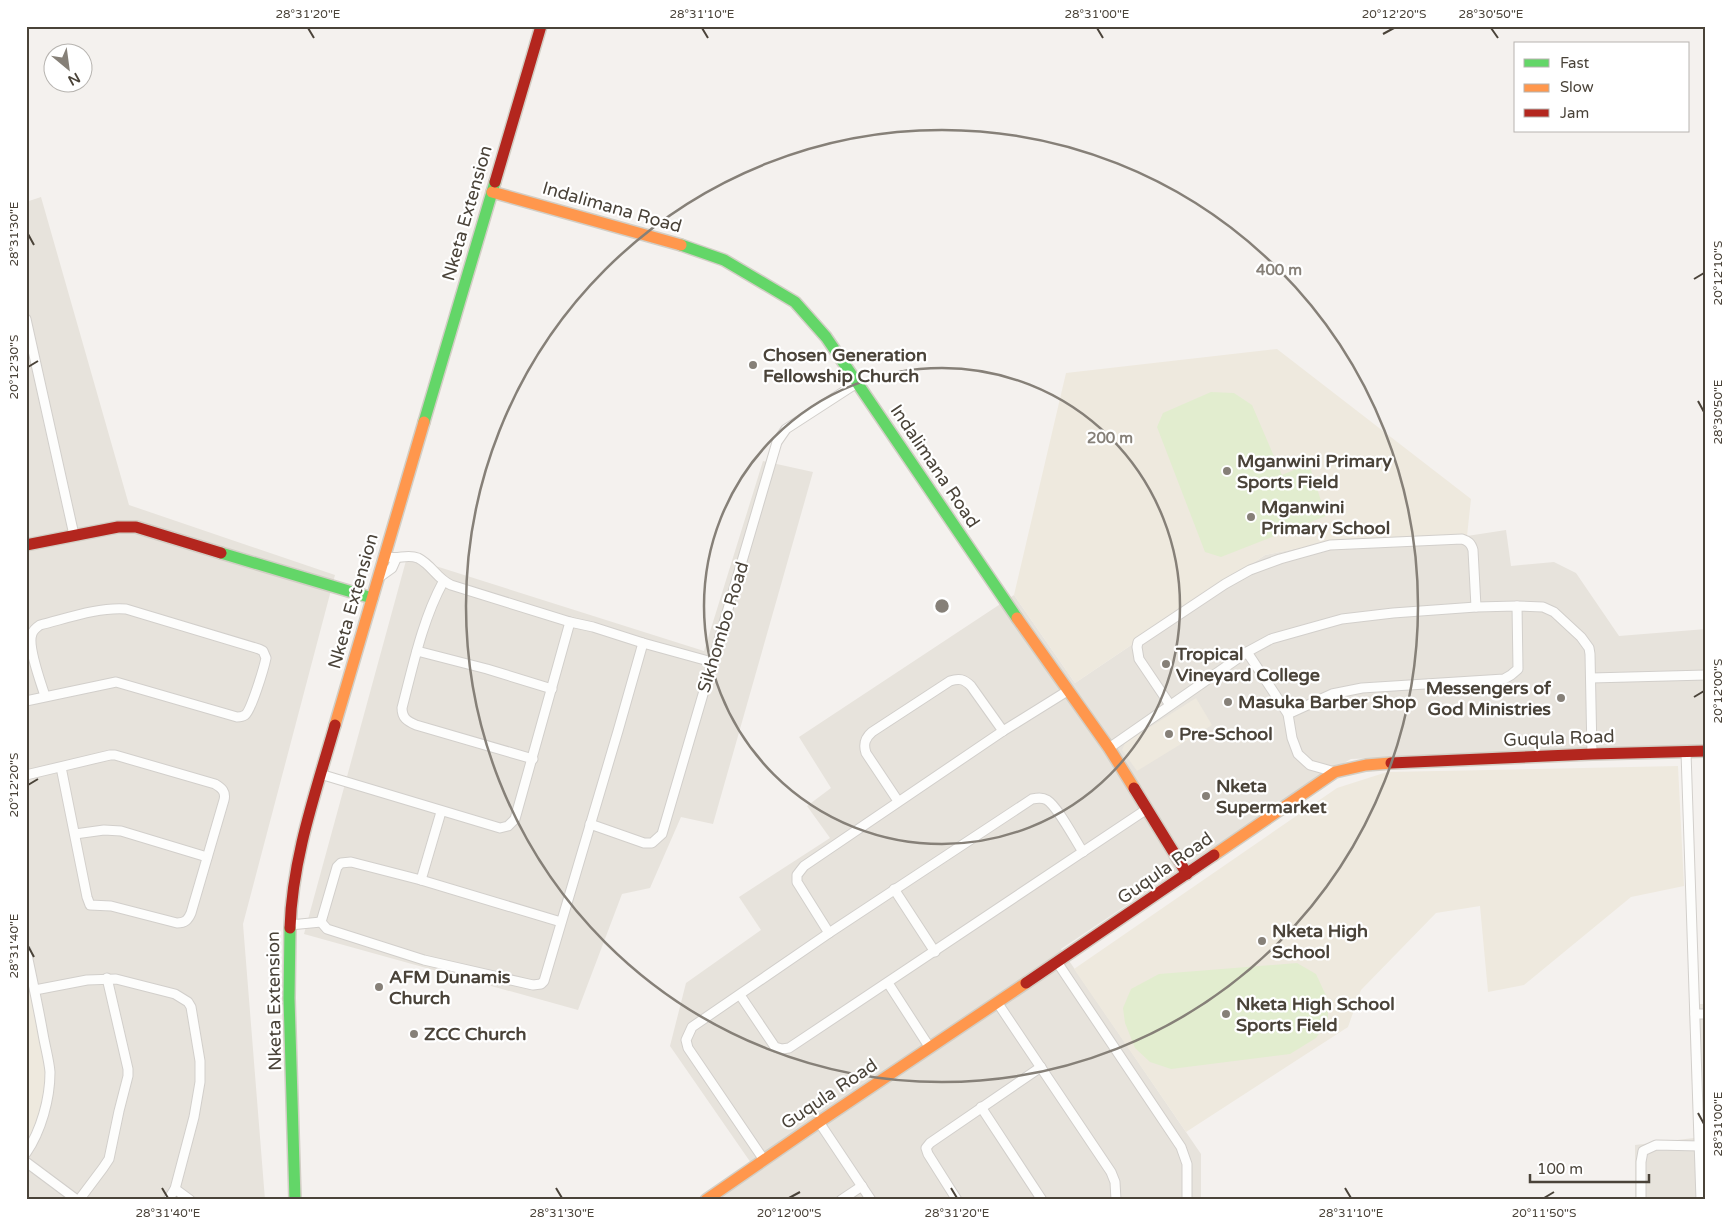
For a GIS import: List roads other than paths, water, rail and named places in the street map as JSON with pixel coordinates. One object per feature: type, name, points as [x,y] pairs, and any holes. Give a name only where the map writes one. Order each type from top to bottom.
[{"type":"street","name":"Nketa Extension","points":[[295,1200],[289,998],[290,925],[291,905],[305,828],[541,26]]},
{"type":"street","name":"Indalimana Road","points":[[492,192],[687,247],[724,260],[795,302],[826,337],[1109,748],[1187,874]]},
{"type":"street","points":[[26,319],[74,535]]},
{"type":"street","name":"Sikhombo Road","points":[[590,824],[644,843],[652,843],[658,838],[664,827],[774,453],[781,435],[803,417],[857,383]]},
{"type":"street","points":[[26,545],[118,527],[145,529],[372,598]]},
{"type":"street","points":[[1170,705],[1139,659],[1138,642],[1225,584],[1250,570],[1280,559],[1330,545],[1462,539],[1472,545],[1476,607]]},
{"type":"street","points":[[384,556],[396,559],[408,555],[419,559],[430,567],[443,582],[570,622],[593,626],[712,662]]},
{"type":"street","points":[[378,578],[392,568],[396,559]]},
{"type":"street","points":[[443,582],[429,611],[402,708],[403,715],[406,720],[416,725],[533,759]]},
{"type":"street","points":[[1288,714],[1332,694],[1362,688],[1504,679],[1511,676],[1518,668],[1516,606]]},
{"type":"street","points":[[1109,748],[1247,652],[1271,639],[1342,619],[1476,607],[1537,606],[1558,614],[1579,634],[1588,648],[1591,678],[1592,754]]},
{"type":"street","points":[[26,701],[116,682],[241,717],[246,715],[250,708],[266,658],[263,651],[259,649],[126,609],[114,608],[40,625],[32,633],[31,646],[45,696]]},
{"type":"street","points":[[320,774],[442,812],[500,828],[508,826],[514,819],[533,759],[570,622]]},
{"type":"street","points":[[321,922],[327,928],[424,960],[533,985],[541,984],[546,978],[643,642]]},
{"type":"street","points":[[417,651],[487,669],[552,689]]},
{"type":"street","points":[[1247,652],[1288,714],[1292,738],[1298,754],[1310,765],[1335,772]]},
{"type":"street","points":[[1591,678],[1706,675]]},
{"type":"street","points":[[898,801],[866,753],[864,744],[866,738],[872,732],[950,681],[957,679],[966,681],[1003,731]]},
{"type":"street","points":[[829,933],[797,882],[797,875],[804,866],[1003,731],[1069,690]]},
{"type":"street","name":"Guqula Road","points":[[706,1200],[1335,772],[1366,765],[1386,763],[1706,751]]},
{"type":"street","points":[[1686,752],[1695,1014],[1702,1086],[1701,1200]]},
{"type":"street","points":[[26,775],[61,767],[115,755],[219,786],[224,791],[225,797],[191,913],[184,922],[177,923],[111,906],[90,905],[86,898],[61,767]]},
{"type":"street","points":[[764,1160],[693,1056],[686,1040],[692,1028],[829,933],[1032,799],[1042,798],[1050,802],[1082,852]]},
{"type":"street","points":[[740,995],[773,1045],[777,1048],[785,1049],[935,952],[1147,809]]},
{"type":"street","points":[[421,880],[442,812]]},
{"type":"street","points":[[75,834],[104,830],[121,831],[207,857]]},
{"type":"street","points":[[321,922],[335,872],[341,863],[356,862],[561,922]]},
{"type":"street","points":[[894,890],[935,952]]},
{"type":"street","points":[[290,925],[321,922]]},
{"type":"street","points":[[26,950],[50,1072],[42,1119],[26,1154]]},
{"type":"street","points":[[1057,962],[1181,1147],[1187,1164],[1187,1200]]},
{"type":"street","points":[[35,990],[107,978],[122,980],[174,994],[188,1002],[191,1007],[200,1061],[199,1095],[175,1189],[168,1200]]},
{"type":"street","points":[[26,1162],[78,1200],[109,1159],[128,1069],[107,978]]},
{"type":"street","points":[[888,983],[930,1048]]},
{"type":"street","points":[[998,1002],[1111,1172],[1115,1182],[1116,1200]]},
{"type":"street","points":[[1695,1014],[1706,1014]]},
{"type":"street","points":[[957,1200],[926,1148],[930,1143],[981,1107],[1041,1067]]},
{"type":"street","points":[[981,1107],[1042,1200]]},
{"type":"street","points":[[819,1122],[871,1200]]},
{"type":"street","points":[[1641,1200],[1641,1162],[1643,1151],[1656,1145],[1700,1146]]},
{"type":"street","points":[[841,1200],[862,1186]]},
{"type":"street","points":[[175,1189],[190,1200]]},
{"type":"place","name":"Chosen Generation Fellowship Church","points":[[753,365]]},
{"type":"place","name":"Mganwini Primary Sports Field","points":[[1227,471]]},
{"type":"place","name":"Mganwini Primary School","points":[[1251,517]]},
{"type":"place","name":"Tropical Vineyard College","points":[[1166,664]]},
{"type":"place","name":"Messengers of God Ministries","points":[[1561,698]]},
{"type":"place","name":"Masuka Barber Shop","points":[[1228,702]]},
{"type":"place","name":"Pre-School","points":[[1169,734]]},
{"type":"place","name":"Nketa Supermarket","points":[[1206,796]]},
{"type":"place","name":"Nketa High School","points":[[1262,941]]},
{"type":"place","name":"AFM Dunamis Church","points":[[379,987]]},
{"type":"place","name":"Nketa High School Sports Field","points":[[1226,1014]]},
{"type":"place","name":"ZCC Church","points":[[414,1034]]}]
